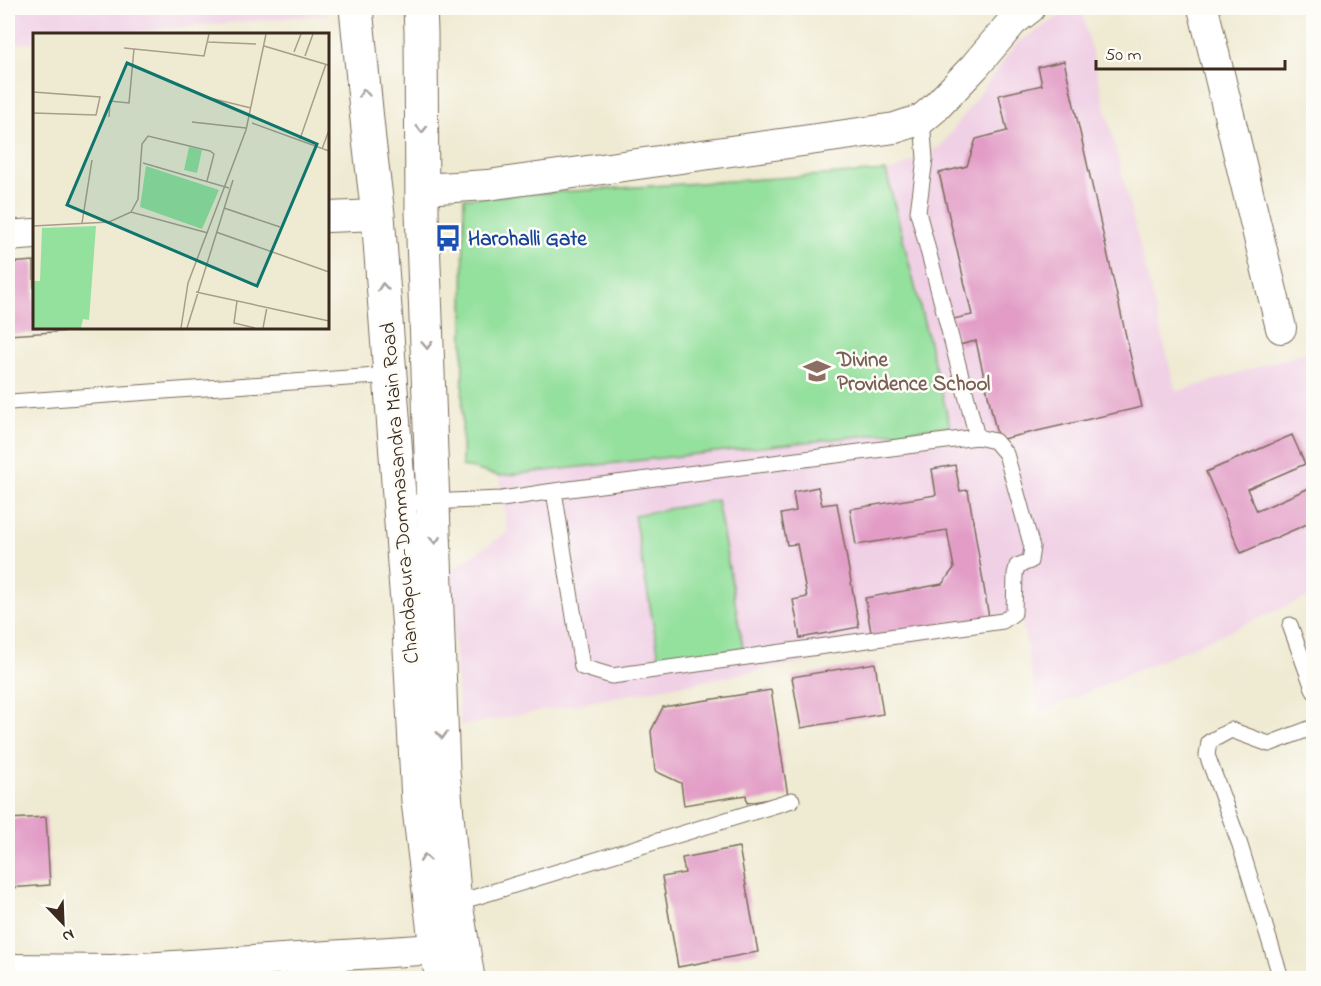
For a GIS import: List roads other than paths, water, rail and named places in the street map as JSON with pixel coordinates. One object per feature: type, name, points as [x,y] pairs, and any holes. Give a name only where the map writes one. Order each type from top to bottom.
[{"type":"main road","name":"Chandapura-Dommasandra Main Road","points":[[357,8],[378,214],[410,630],[418,801],[444,905],[468,978]]},
{"type":"main road","name":"Chandapura-Dommasandra Main Road","points":[[420,8],[422,189],[443,771],[444,905],[439,964]]},
{"type":"street","points":[[422,189],[488,185],[896,128],[922,119],[935,108],[1013,21],[1030,8]]},
{"type":"street","points":[[1203,8],[1281,328]]},
{"type":"street","points":[[328,218],[378,214]]},
{"type":"street","points":[[8,236],[33,234]]},
{"type":"street","points":[[8,969],[112,974],[439,964]]},
{"type":"lane","points":[[922,119],[925,159],[918,212],[977,437]]},
{"type":"lane","points":[[10,402],[390,375]]},
{"type":"lane","points":[[400,503],[502,499],[554,491],[977,437],[995,441],[1006,454],[1032,547],[1030,561],[1017,566],[1014,574],[1014,613],[1004,621],[612,676],[582,667],[554,491]]},
{"type":"lane","points":[[1290,625],[1314,691]]},
{"type":"lane","points":[[1281,978],[1240,845],[1207,755],[1209,742],[1231,730],[1269,744],[1314,727]]},
{"type":"lane","points":[[444,905],[792,800]]},
{"type":"place","name":"Harohalli Gate","points":[[448,238]]},
{"type":"place","name":"Divine Providence School","points":[[817,371]]}]
